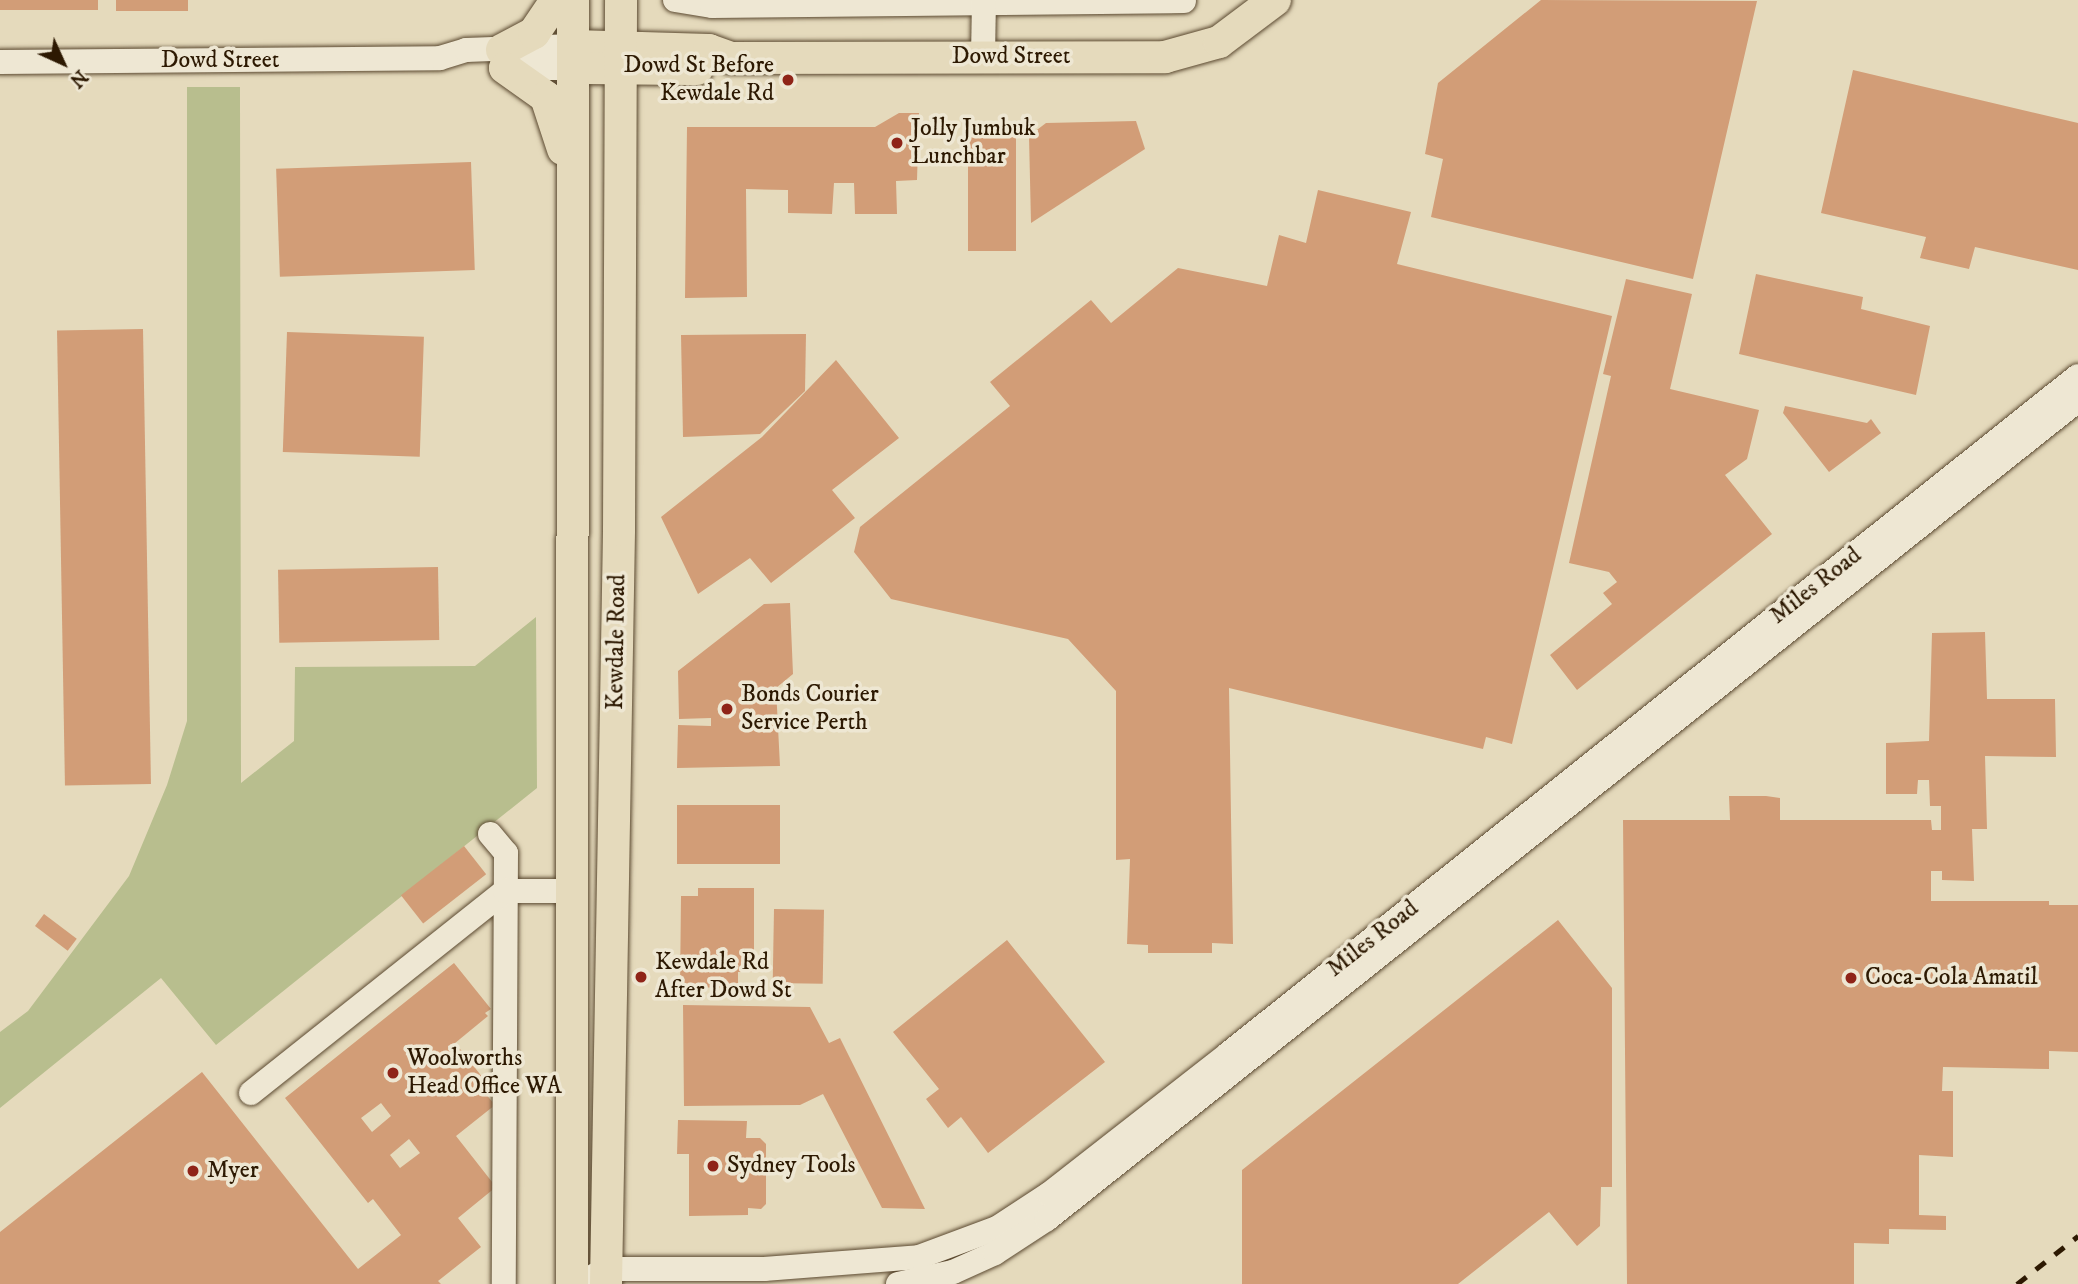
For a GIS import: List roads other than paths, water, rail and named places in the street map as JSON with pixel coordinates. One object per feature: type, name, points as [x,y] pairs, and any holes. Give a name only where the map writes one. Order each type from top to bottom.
[{"type":"main road","points":[[556,0],[534,33],[504,59],[546,97],[572,173]]},
{"type":"main road","name":"Kewdale Road","points":[[572,1284],[573,0]]},
{"type":"main road","name":"Kewdale Road","points":[[606,1276],[621,0]]},
{"type":"main road","name":"Dowd Street","points":[[574,57],[621,58],[709,50],[731,58],[1133,58],[1192,52],[1219,41],[1275,0]]},
{"type":"main road","points":[[573,891],[612,890]]},
{"type":"street","points":[[675,0],[712,6],[984,1],[1184,1]]},
{"type":"street","points":[[983,57],[984,1]]},
{"type":"street","name":"Dowd Street","points":[[0,62],[440,58],[466,50],[504,59],[574,57]]},
{"type":"street","name":"Miles Road","points":[[579,1284],[606,1276],[764,1269],[919,1257],[998,1228],[1207,1071],[2078,376]]},
{"type":"street","name":"Miles Road","points":[[898,1284],[953,1272],[995,1253],[1047,1219],[2078,400]]},
{"type":"street","points":[[490,834],[506,853],[503,1284]]},
{"type":"street","points":[[251,1093],[505,891],[573,891]]},
{"type":"railway","points":[[2017,1284],[2078,1236]]},
{"type":"place","name":"Dowd St Before Kewdale Rd","points":[[788,80]]},
{"type":"place","name":"Jolly Jumbuk Lunchbar","points":[[897,143]]},
{"type":"place","name":"Bonds Courier Service Perth","points":[[727,709]]},
{"type":"place","name":"Kewdale Rd After Dowd St","points":[[641,977]]},
{"type":"place","name":"Coca-Cola Amatil","points":[[1851,978]]},
{"type":"place","name":"Woolworths Head Office WA","points":[[393,1073]]},
{"type":"place","name":"Sydney Tools","points":[[713,1166]]},
{"type":"place","name":"Myer","points":[[193,1171]]}]
